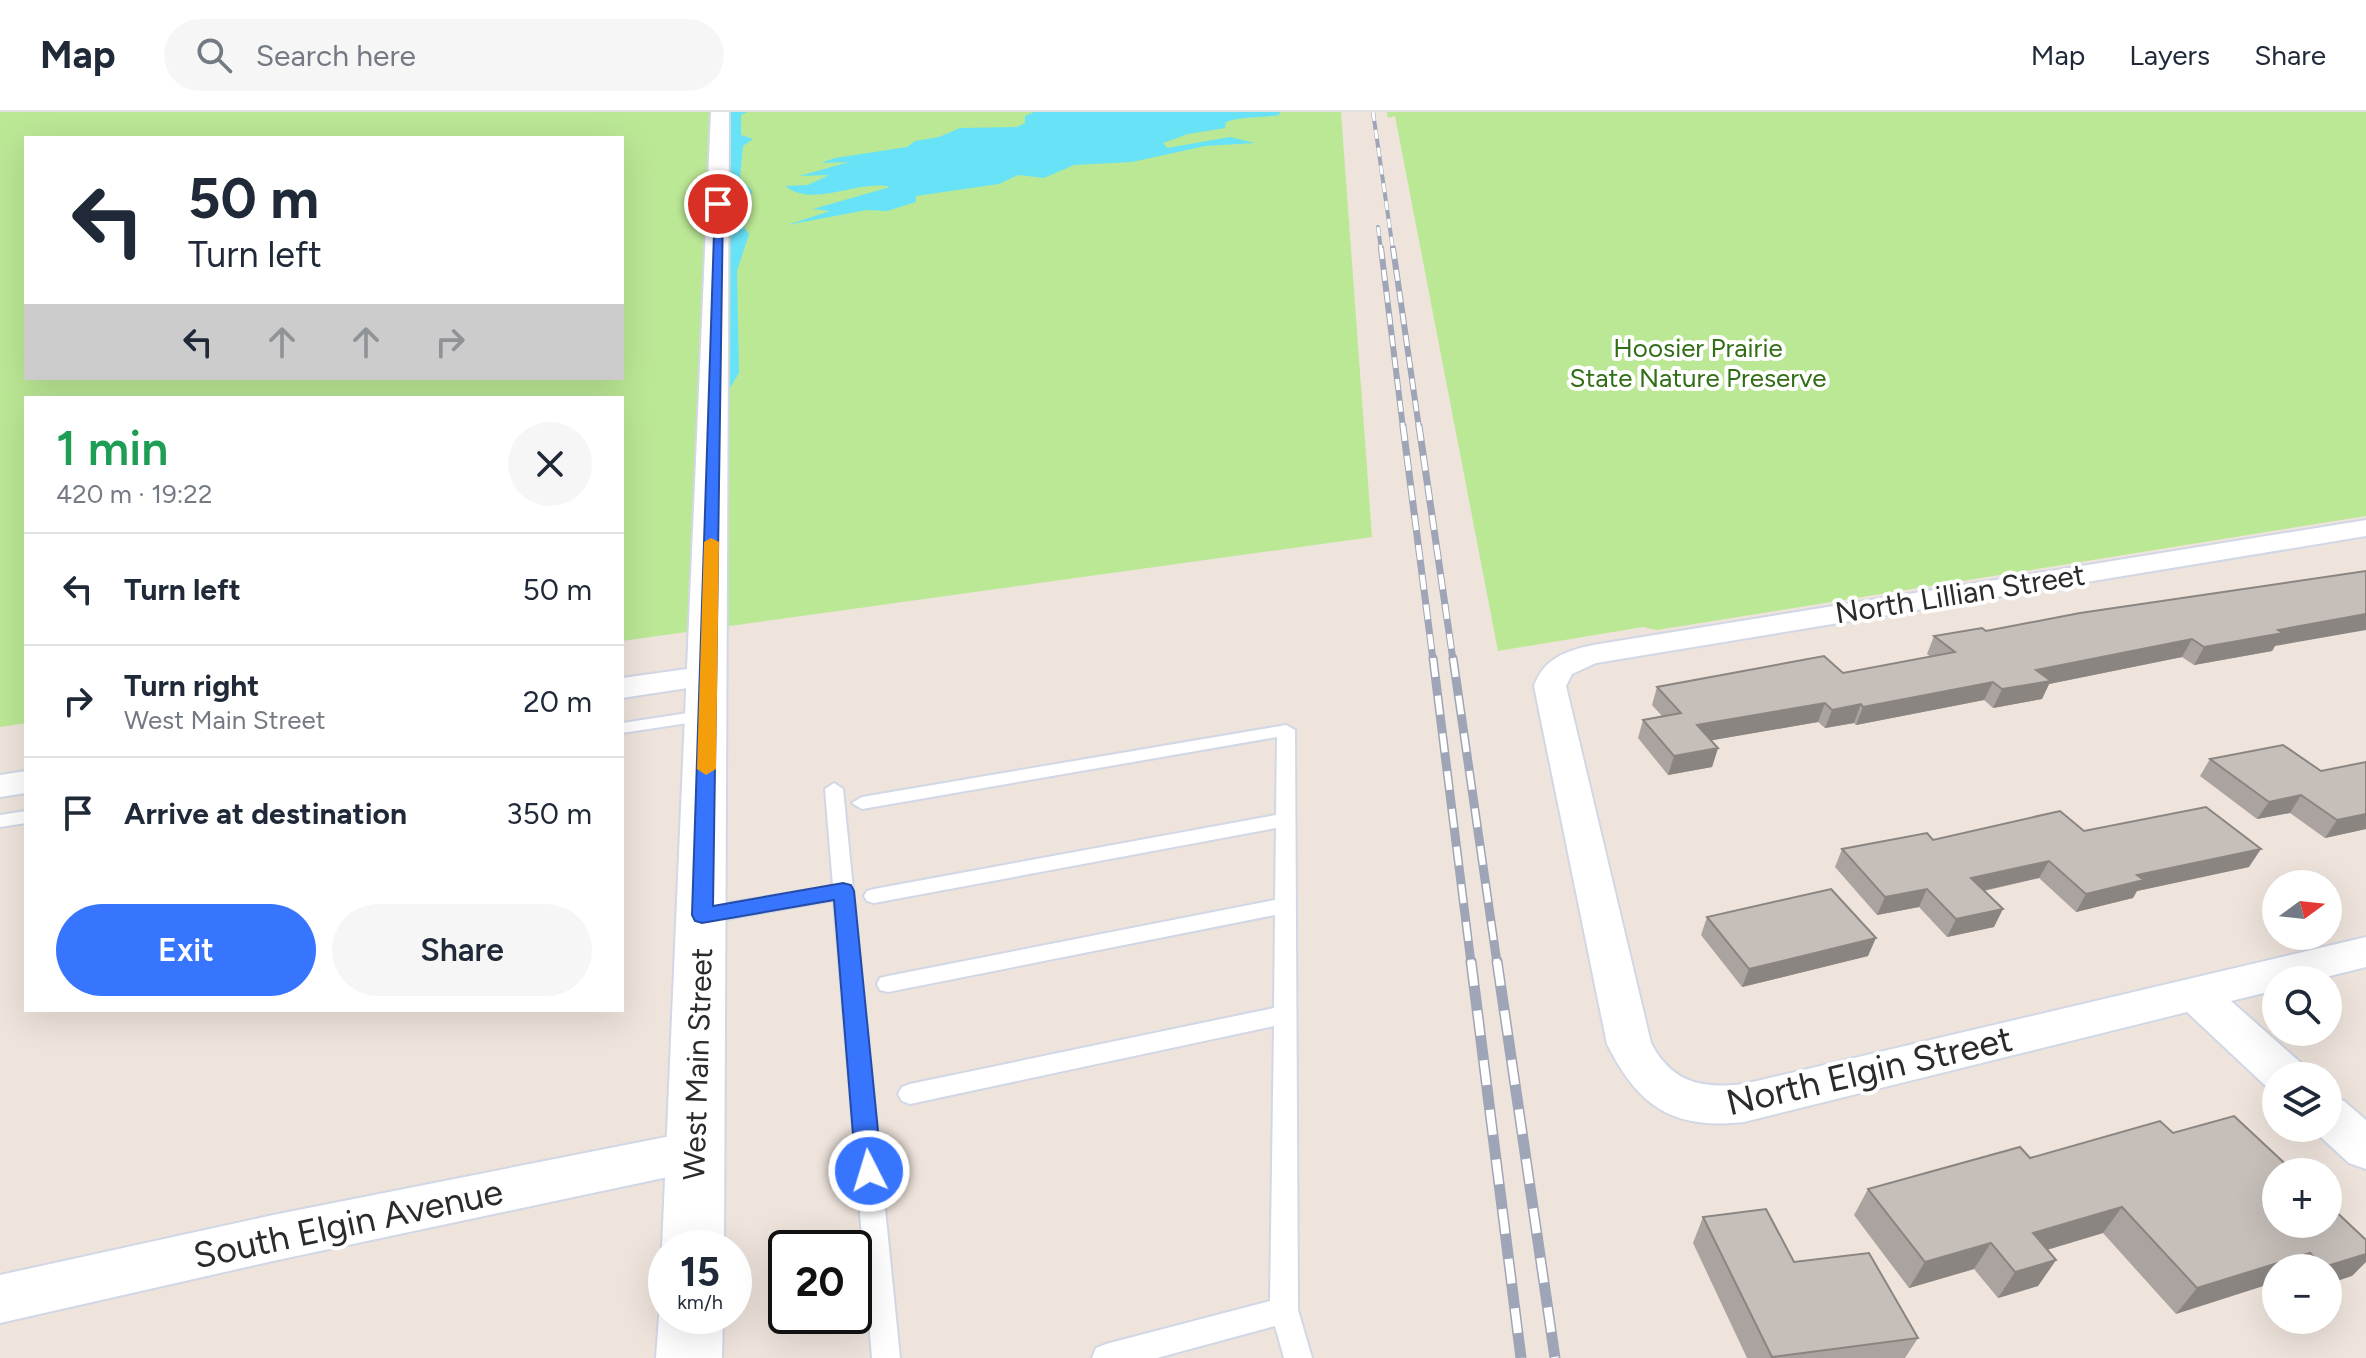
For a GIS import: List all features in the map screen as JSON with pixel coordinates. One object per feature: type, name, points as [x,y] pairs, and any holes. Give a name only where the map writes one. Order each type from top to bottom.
[{"type":"street","name":"West Main Street","points":[[694,1230],[720,112]]},
{"type":"street","name":"North Lillian Street","points":[[1557,670],[1575,659],[1593,654],[2366,528]]},
{"type":"street","name":"North Elgin Street","points":[[1557,670],[1552,677],[1551,693],[1629,1044],[1645,1071],[1662,1088],[1692,1104],[1744,1103],[2366,952]]},
{"type":"street","points":[[624,688],[709,676]]},
{"type":"street","points":[[0,786],[24,782]]},
{"type":"street","points":[[2194,993],[2270,1062]]},
{"type":"street","points":[[2342,1128],[2366,1149]]},
{"type":"street","name":"South Elgin Avenue","points":[[0,1299],[289,1235],[696,1151]]},
{"type":"street","points":[[689,1358],[690,1334]]},
{"type":"lane","points":[[624,728],[708,715]]},
{"type":"lane","points":[[862,803],[1286,730],[1284,1310],[1298,1358]]},
{"type":"lane","points":[[834,789],[886,1358]]},
{"type":"lane","points":[[0,821],[24,817]]},
{"type":"lane","points":[[874,896],[1285,820]]},
{"type":"lane","points":[[702,915],[843,891]]},
{"type":"lane","points":[[888,984],[1285,906]]},
{"type":"lane","points":[[910,1094],[1284,1015]]},
{"type":"lane","points":[[1106,1358],[1284,1310]]},
{"type":"green space","points":[[0,112],[1341,112],[1372,537],[624,641],[624,396],[24,396],[24,723],[0,727]]},
{"type":"green space","name":"Hoosier Prairie State Nature Preserve","points":[[1387,112],[2366,112],[2366,516],[1657,630],[1643,627],[1498,651],[1395,116],[1388,118]]},
{"type":"water","points":[[731,112],[747,112],[741,115],[741,135],[753,139],[743,146],[740,178],[753,192],[740,203],[741,223],[749,234],[737,271],[739,373],[730,388]]},
{"type":"water","points":[[1034,112],[1280,112],[1279,115],[1232,120],[1226,122],[1225,128],[1188,134],[1163,143],[1167,148],[1230,137],[1255,143],[1205,146],[1132,162],[1074,165],[1044,178],[1018,175],[999,184],[916,196],[916,202],[887,211],[867,210],[787,225],[830,211],[813,209],[890,187],[864,187],[809,195],[785,186],[808,185],[829,175],[799,176],[849,162],[821,163],[907,147],[915,141],[939,137],[960,128],[1017,127],[1025,123],[1025,116]]},
{"type":"building","points":[[2366,571],[2366,614],[2204,647],[2192,639],[2036,670],[2051,681],[2002,689],[1993,682],[1863,707],[1861,704],[1832,710],[1825,703],[1697,725],[1718,748],[1674,756],[1643,720],[1681,713],[1657,687],[1824,656],[1843,673],[1955,652],[1934,636],[1982,628],[1986,631],[2080,613]]},
{"type":"building","points":[[2283,745],[2321,771],[2366,762],[2366,814],[2337,820],[2301,795],[2269,802],[2210,759]]},
{"type":"building","points":[[2206,807],[2261,849],[2137,875],[2144,880],[2086,894],[2049,861],[1971,878],[2003,909],[1956,919],[1927,889],[1885,897],[1842,849],[1927,833],[1933,840],[2060,811],[2084,831]]},
{"type":"building","points":[[1831,889],[1876,938],[1749,969],[1707,917]]},
{"type":"building","points":[[2234,1116],[2279,1158],[2262,1158],[2262,1238],[2342,1238],[2342,1217],[2366,1240],[2366,1254],[2342,1261],[2342,1254],[2262,1254],[2262,1268],[2197,1288],[2122,1207],[2033,1233],[2056,1260],[2015,1272],[1991,1243],[1925,1262],[1868,1189],[2020,1147],[2030,1158],[2160,1121],[2173,1133]]},
{"type":"building","points":[[1766,1209],[1794,1262],[1869,1253],[1918,1338],[1772,1357],[1703,1217]]},
{"type":"railway","points":[[1373,112],[1393,250]]},
{"type":"railway","points":[[1378,227],[1381,250]]},
{"type":"railway","points":[[1381,248],[1403,428]]},
{"type":"railway","points":[[1393,248],[1419,428]]},
{"type":"railway","points":[[1403,426],[1433,660]]},
{"type":"railway","points":[[1419,426],[1453,660]]},
{"type":"railway","points":[[1433,658],[1471,963]]},
{"type":"railway","points":[[1453,658],[1497,963]]},
{"type":"railway","points":[[1471,961],[1521,1358]]},
{"type":"railway","points":[[1497,961],[1555,1358]]},
{"type":"slow traffic","points":[[706,769],[711,542]]},
{"type":"route","points":[[718,204],[702,915],[843,891],[869,1171]]}]
